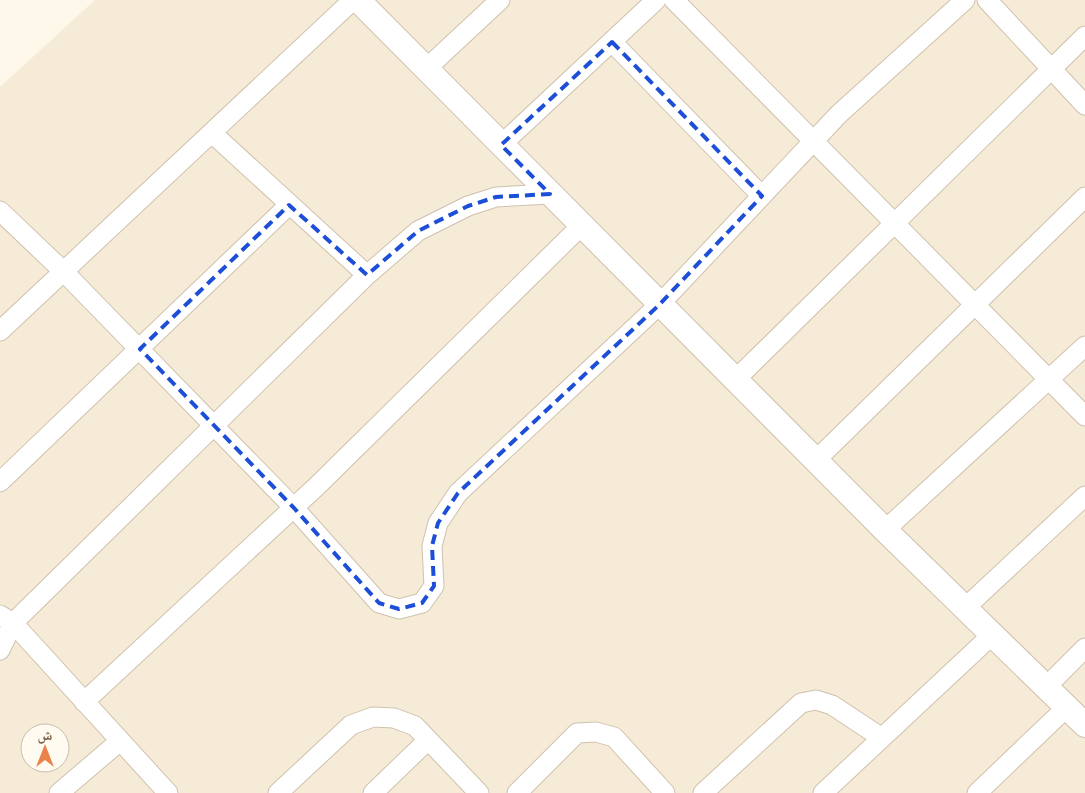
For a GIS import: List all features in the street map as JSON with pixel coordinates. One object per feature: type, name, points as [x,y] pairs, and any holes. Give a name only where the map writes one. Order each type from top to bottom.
[{"type":"street","points":[[0,331],[353,0]]},
{"type":"street","points":[[358,0],[815,461],[1085,725]]},
{"type":"street","points":[[426,69],[500,0]]},
{"type":"street","points":[[501,145],[656,0]]},
{"type":"street","points":[[674,0],[813,143],[1085,416]]},
{"type":"street","points":[[0,211],[63,271],[294,508],[379,603],[398,608],[422,603],[434,586],[432,546],[438,523],[458,493],[660,305],[839,114],[965,0]]},
{"type":"street","points":[[987,0],[1085,104]]},
{"type":"street","points":[[735,380],[1085,36]]},
{"type":"street","points":[[612,42],[762,196]]},
{"type":"street","points":[[212,133],[367,275]]},
{"type":"street","points":[[0,650],[6,619],[213,427],[367,275],[418,231],[468,206],[496,197],[550,194]]},
{"type":"street","points":[[815,461],[1085,196]]},
{"type":"street","points":[[0,482],[289,205]]},
{"type":"street","points":[[84,702],[294,508],[581,226]]},
{"type":"street","points":[[885,530],[1085,346]]},
{"type":"street","points":[[965,608],[1085,496]]},
{"type":"street","points":[[6,619],[168,793]]},
{"type":"street","points":[[823,793],[992,635]]},
{"type":"street","points":[[1046,688],[1085,648]]},
{"type":"street","points":[[703,793],[801,703],[816,700],[832,705],[882,738]]},
{"type":"street","points":[[977,793],[1066,707]]},
{"type":"street","points":[[278,793],[351,725],[373,717],[394,718],[415,726],[479,793]]},
{"type":"street","points":[[517,793],[578,733],[596,732],[614,737],[665,793]]},
{"type":"street","points":[[373,793],[428,740]]},
{"type":"street","points":[[59,793],[120,742]]},
{"type":"highlighted area","points":[[612,42],[762,196],[659,305],[458,493],[438,523],[432,546],[434,586],[422,603],[399,609],[379,603],[294,508],[140,349],[289,205],[367,275],[418,231],[468,206],[496,197],[550,194],[501,145]]},
{"type":"shaded area","points":[[95,0],[1085,0],[1085,793],[0,793],[0,87]]}]
